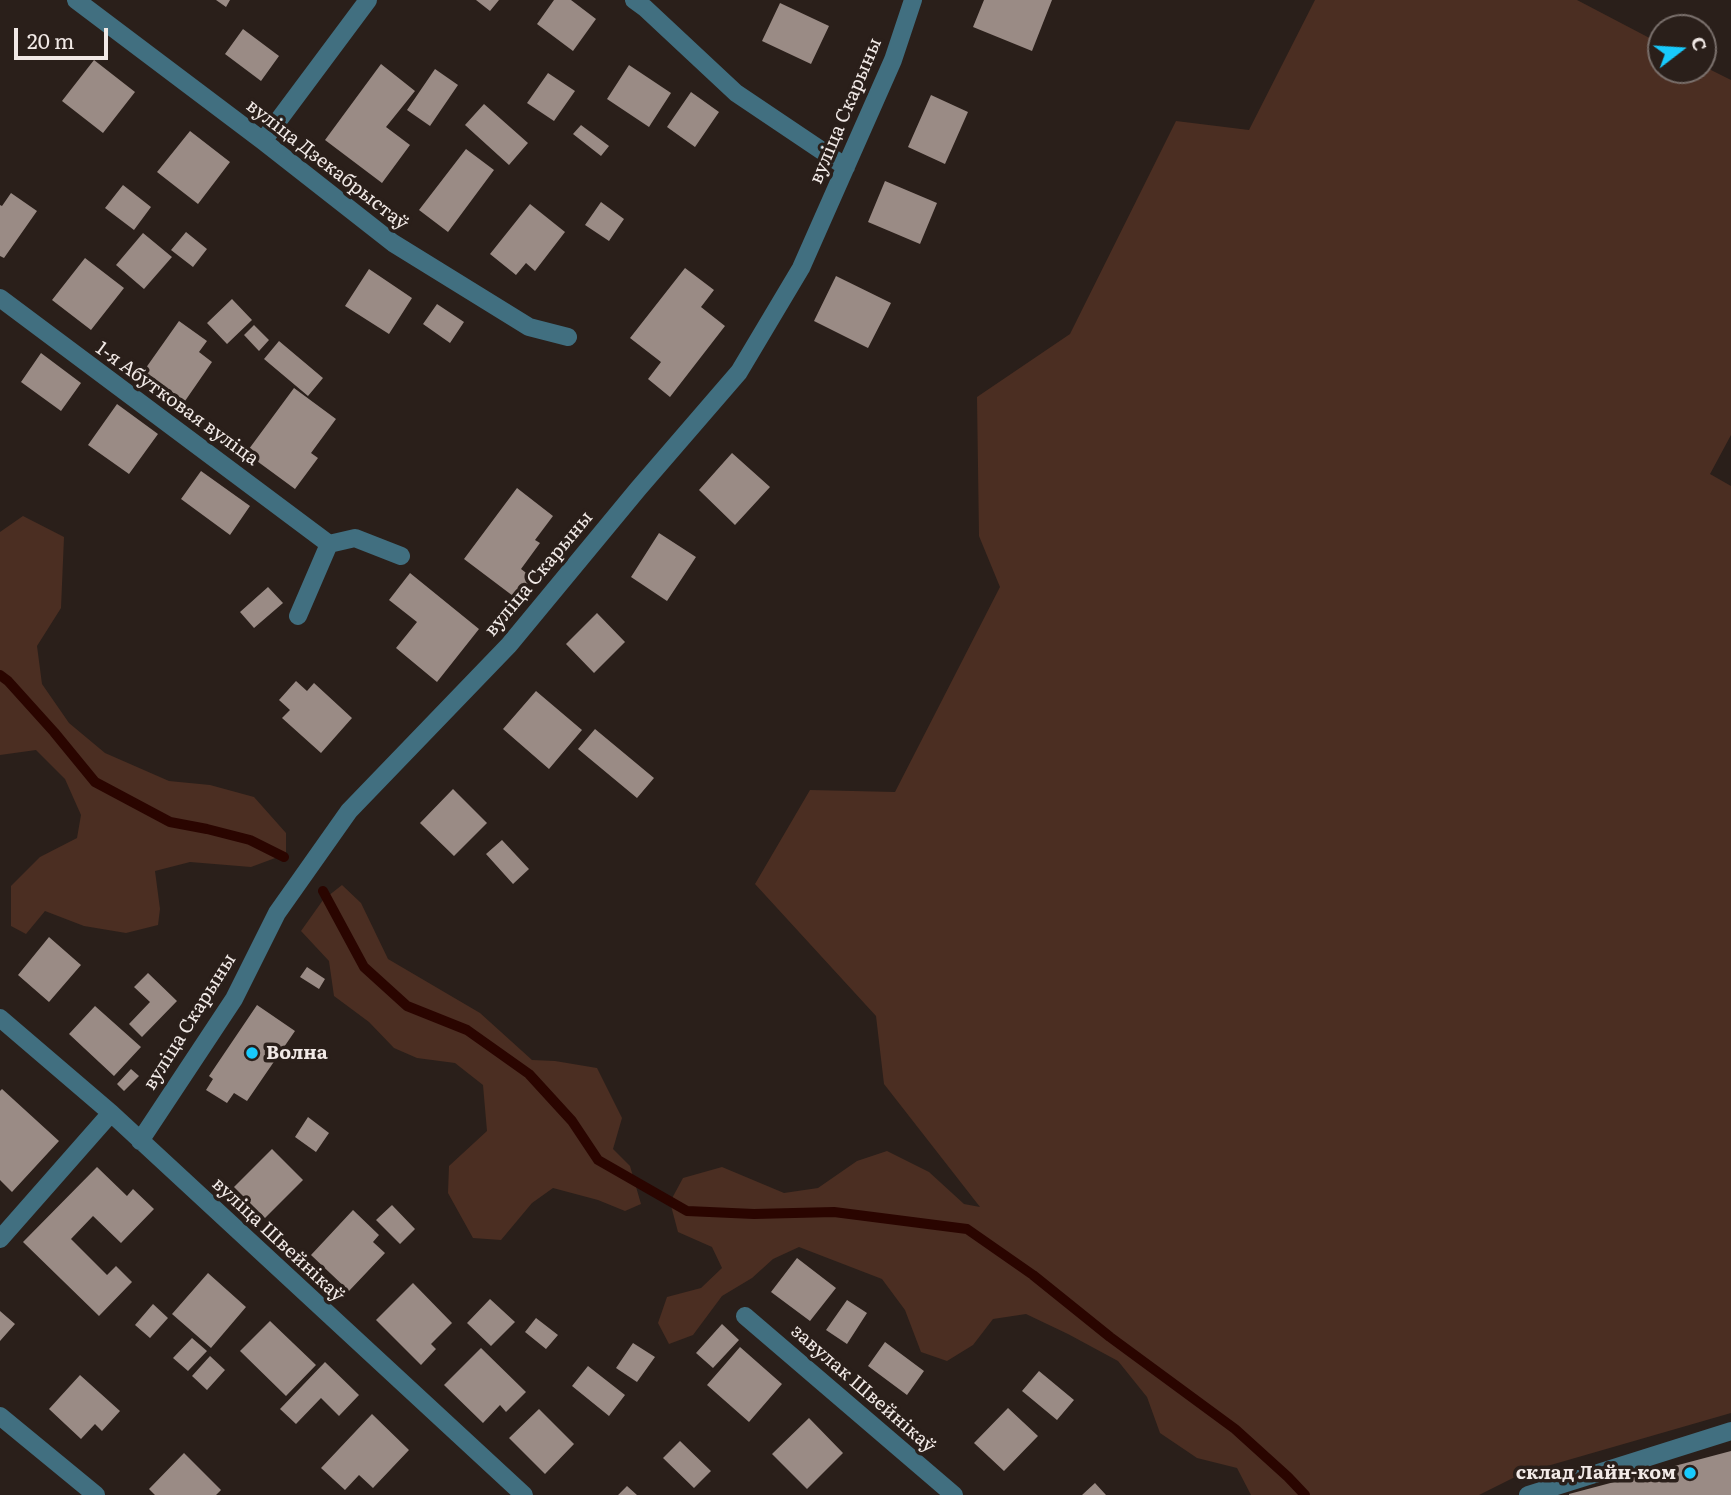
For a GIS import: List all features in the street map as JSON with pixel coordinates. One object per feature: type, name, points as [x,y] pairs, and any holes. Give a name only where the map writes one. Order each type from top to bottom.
[{"type":"street","name":"вуліца Дзекабрыстаў","points":[[76,0],[393,243],[529,327],[568,337]]},
{"type":"street","points":[[263,141],[368,0]]},
{"type":"street","points":[[634,0],[736,93],[846,167]]},
{"type":"street","name":"вуліца Скарыны","points":[[140,1141],[233,999],[277,913],[349,811],[509,645],[739,372],[801,268],[893,60],[913,0]]},
{"type":"street","name":"1-я Абутковая вуліца","points":[[0,298],[329,544]]},
{"type":"street","points":[[298,616],[329,544],[355,538],[401,556]]},
{"type":"street","name":"вуліца Швейнікаў","points":[[0,1018],[111,1113],[524,1495]]},
{"type":"street","points":[[0,1239],[111,1113]]},
{"type":"street","name":"завулак Швейнікаў","points":[[745,1316],[954,1495]]},
{"type":"street","points":[[0,1416],[96,1495]]},
{"type":"street","points":[[1528,1495],[1731,1431]]},
{"type":"shaded area","points":[[1315,0],[1577,0],[1647,37],[1647,84],[1717,84],[1717,73],[1731,80],[1731,435],[1710,474],[1731,486],[1731,1413],[1523,1473],[1479,1495],[1251,1495],[1237,1468],[1197,1458],[1160,1433],[1147,1397],[1118,1361],[1026,1314],[993,1319],[973,1345],[947,1361],[921,1352],[905,1310],[882,1279],[799,1247],[773,1259],[752,1278],[722,1296],[693,1335],[669,1344],[658,1323],[667,1297],[701,1288],[722,1268],[712,1247],[678,1232],[670,1202],[683,1178],[722,1167],[784,1193],[818,1188],[857,1161],[887,1151],[929,1172],[964,1204],[980,1207],[884,1084],[876,1016],[755,884],[810,790],[895,792],[1000,587],[979,536],[977,397],[1070,334],[1176,121],[1249,130]]},
{"type":"shaded area","points":[[23,516],[64,537],[61,608],[37,646],[42,684],[69,723],[105,753],[169,781],[210,785],[254,797],[286,833],[286,854],[251,867],[190,862],[155,871],[160,909],[158,925],[126,933],[84,926],[45,911],[26,934],[11,926],[11,886],[40,857],[77,838],[81,815],[65,779],[36,750],[0,755],[0,532]]},
{"type":"shaded area","points":[[342,885],[361,903],[388,959],[480,1013],[532,1060],[597,1068],[622,1118],[613,1149],[630,1166],[641,1204],[625,1211],[598,1200],[553,1188],[532,1203],[501,1240],[473,1238],[448,1193],[449,1166],[487,1131],[483,1085],[455,1063],[417,1058],[394,1048],[369,1022],[334,996],[329,961],[301,931],[323,900]]},
{"type":"building","points":[[216,0],[230,0],[226,7]]},
{"type":"building","points":[[476,0],[499,0],[490,11]]},
{"type":"building","points":[[554,0],[571,0],[596,19],[573,51],[537,24]]},
{"type":"building","points":[[984,0],[1052,0],[1032,51],[973,27]]},
{"type":"building","points":[[780,3],[829,26],[811,64],[762,41]]},
{"type":"building","points":[[243,29],[279,56],[261,81],[225,54]]},
{"type":"building","points":[[94,60],[135,92],[103,133],[62,101]]},
{"type":"building","points":[[381,64],[415,91],[386,127],[410,145],[382,183],[325,140]]},
{"type":"building","points":[[629,65],[671,93],[649,127],[607,99]]},
{"type":"building","points":[[435,69],[458,85],[430,126],[407,110]]},
{"type":"building","points":[[548,73],[575,91],[554,121],[527,103]]},
{"type":"building","points":[[691,92],[719,112],[695,147],[667,127]]},
{"type":"building","points":[[931,95],[968,112],[945,164],[908,147]]},
{"type":"building","points":[[484,104],[528,143],[509,165],[465,125]]},
{"type":"building","points":[[581,125],[609,146],[601,156],[573,134]]},
{"type":"building","points":[[190,131],[230,162],[198,204],[157,172]]},
{"type":"building","points":[[466,149],[494,170],[448,232],[419,210]]},
{"type":"building","points":[[885,181],[937,203],[920,244],[868,222]]},
{"type":"building","points":[[123,185],[151,207],[134,230],[105,208]]},
{"type":"building","points":[[11,193],[37,211],[4,258],[0,256],[0,205],[2,206]]},
{"type":"building","points":[[601,202],[624,219],[609,241],[585,225]]},
{"type":"building","points":[[530,204],[565,232],[535,271],[526,263],[516,275],[490,254]]},
{"type":"building","points":[[186,232],[207,249],[193,267],[171,250]]},
{"type":"building","points":[[143,233],[172,257],[144,289],[116,265]]},
{"type":"building","points":[[85,258],[124,288],[91,330],[52,300]]},
{"type":"building","points":[[685,268],[714,290],[701,307],[725,326],[670,397],[648,379],[661,362],[630,338]]},
{"type":"building","points":[[369,269],[412,298],[389,334],[345,306]]},
{"type":"building","points":[[836,276],[891,303],[868,348],[814,321]]},
{"type":"building","points":[[232,299],[252,320],[227,344],[207,323]]},
{"type":"building","points":[[437,304],[464,322],[450,343],[423,324]]},
{"type":"building","points":[[179,321],[207,341],[199,352],[212,362],[185,401],[143,372]]},
{"type":"building","points":[[254,325],[269,340],[259,351],[244,335]]},
{"type":"building","points":[[279,341],[323,378],[308,396],[264,359]]},
{"type":"building","points":[[41,353],[81,383],[61,411],[21,382]]},
{"type":"building","points":[[294,388],[336,419],[311,453],[318,458],[295,489],[246,453]]},
{"type":"building","points":[[117,404],[158,434],[129,474],[88,445]]},
{"type":"building","points":[[732,453],[770,487],[735,525],[699,490]]},
{"type":"building","points":[[201,471],[250,506],[230,535],[181,499]]},
{"type":"building","points":[[517,488],[553,516],[535,540],[540,543],[521,569],[533,578],[517,599],[464,559]]},
{"type":"building","points":[[659,533],[696,557],[667,601],[631,577]]},
{"type":"building","points":[[410,573],[479,629],[437,682],[396,648],[417,622],[389,600]]},
{"type":"building","points":[[268,587],[283,603],[254,628],[240,612]]},
{"type":"building","points":[[597,613],[625,642],[594,673],[566,644]]},
{"type":"building","points":[[296,681],[307,691],[314,683],[352,718],[321,753],[282,718],[290,710],[279,700]]},
{"type":"building","points":[[536,691],[582,730],[549,769],[503,729]]},
{"type":"building","points":[[595,729],[654,778],[637,798],[578,749]]},
{"type":"building","points":[[453,789],[487,823],[454,856],[420,823]]},
{"type":"building","points":[[502,840],[529,869],[513,884],[486,854]]},
{"type":"building","points":[[49,937],[81,965],[49,1002],[18,975]]},
{"type":"building","points":[[307,967],[325,979],[319,989],[300,977]]},
{"type":"building","points":[[148,973],[177,1001],[142,1037],[129,1024],[150,1002],[134,987]]},
{"type":"building","name":"Волна","points":[[257,1005],[295,1031],[247,1101],[234,1093],[227,1103],[206,1090],[213,1079],[209,1076]]},
{"type":"building","points":[[95,1006],[141,1047],[114,1076],[69,1034]]},
{"type":"building","points":[[131,1069],[139,1076],[124,1091],[117,1084]]},
{"type":"building","points":[[2,1089],[59,1141],[12,1192],[0,1180]]},
{"type":"building","points":[[308,1117],[329,1133],[316,1152],[295,1137]]},
{"type":"building","points":[[272,1149],[303,1180],[265,1218],[234,1187]]},
{"type":"building","points":[[97,1167],[127,1196],[133,1189],[154,1209],[121,1243],[93,1216],[71,1239],[107,1275],[116,1266],[132,1282],[99,1316],[23,1242]]},
{"type":"building","points":[[392,1205],[415,1229],[400,1244],[376,1220]]},
{"type":"building","points":[[353,1210],[379,1235],[373,1242],[385,1253],[349,1291],[311,1255]]},
{"type":"building","points":[[797,1258],[836,1288],[810,1321],[771,1292]]},
{"type":"building","points":[[208,1273],[246,1307],[211,1348],[172,1314]]},
{"type":"building","points":[[413,1283],[452,1323],[431,1344],[436,1349],[421,1365],[376,1320]]},
{"type":"building","points":[[490,1299],[515,1322],[491,1346],[467,1323]]},
{"type":"building","points":[[847,1300],[867,1313],[847,1344],[826,1330]]},
{"type":"building","points":[[153,1304],[168,1318],[150,1338],[135,1325]]},
{"type":"building","points":[[0,1311],[15,1324],[0,1341]]},
{"type":"building","points":[[536,1318],[558,1335],[546,1349],[525,1332]]},
{"type":"building","points":[[270,1321],[316,1365],[286,1396],[240,1351]]},
{"type":"building","points":[[722,1324],[739,1340],[713,1368],[696,1353]]},
{"type":"building","points":[[192,1338],[207,1351],[188,1371],[173,1358]]},
{"type":"building","points":[[885,1342],[924,1371],[907,1395],[868,1366]]},
{"type":"building","points":[[633,1343],[655,1357],[637,1382],[616,1368]]},
{"type":"building","points":[[740,1347],[782,1384],[749,1422],[707,1385]]},
{"type":"building","points":[[481,1348],[526,1392],[506,1412],[500,1405],[483,1423],[444,1385]]},
{"type":"building","points":[[210,1356],[225,1370],[207,1390],[192,1376]]},
{"type":"building","points":[[325,1362],[359,1395],[339,1416],[321,1398],[296,1424],[280,1409]]},
{"type":"building","points":[[588,1366],[625,1395],[609,1416],[572,1386]]},
{"type":"building","points":[[1039,1371],[1074,1400],[1057,1420],[1022,1391]]},
{"type":"building","points":[[80,1375],[120,1411],[102,1431],[95,1424],[81,1439],[49,1409]]},
{"type":"building","points":[[1008,1408],[1038,1436],[1004,1471],[974,1443]]},
{"type":"building","points":[[539,1409],[574,1444],[545,1474],[509,1438]]},
{"type":"building","points":[[372,1414],[409,1450],[373,1488],[359,1475],[345,1490],[321,1468]]},
{"type":"building","points":[[809,1418],[843,1453],[807,1489],[772,1454]]},
{"type":"building","points":[[680,1441],[711,1471],[694,1488],[663,1458]]},
{"type":"building","name":"склад Лайн-ком","points":[[1731,1451],[1731,1495],[1569,1495],[1569,1494]]},
{"type":"building","points":[[184,1453],[221,1490],[216,1495],[155,1495],[149,1489]]},
{"type":"building","points":[[1095,1483],[1106,1495],[1082,1495]]},
{"type":"building","points":[[627,1486],[637,1495],[618,1495]]},
{"type":"waterway","points":[[0,675],[54,732],[95,782],[170,822],[250,840],[284,857]]},
{"type":"waterway","points":[[323,891],[364,967],[407,1006],[467,1030],[529,1074],[572,1121],[598,1160],[687,1211],[754,1214],[834,1212],[967,1229],[1033,1275],[1110,1337],[1235,1429],[1305,1495]]},
{"type":"place","name":"Волна","points":[[252,1053]]},
{"type":"place","name":"склад Лайн-ком","points":[[1690,1473]]}]
